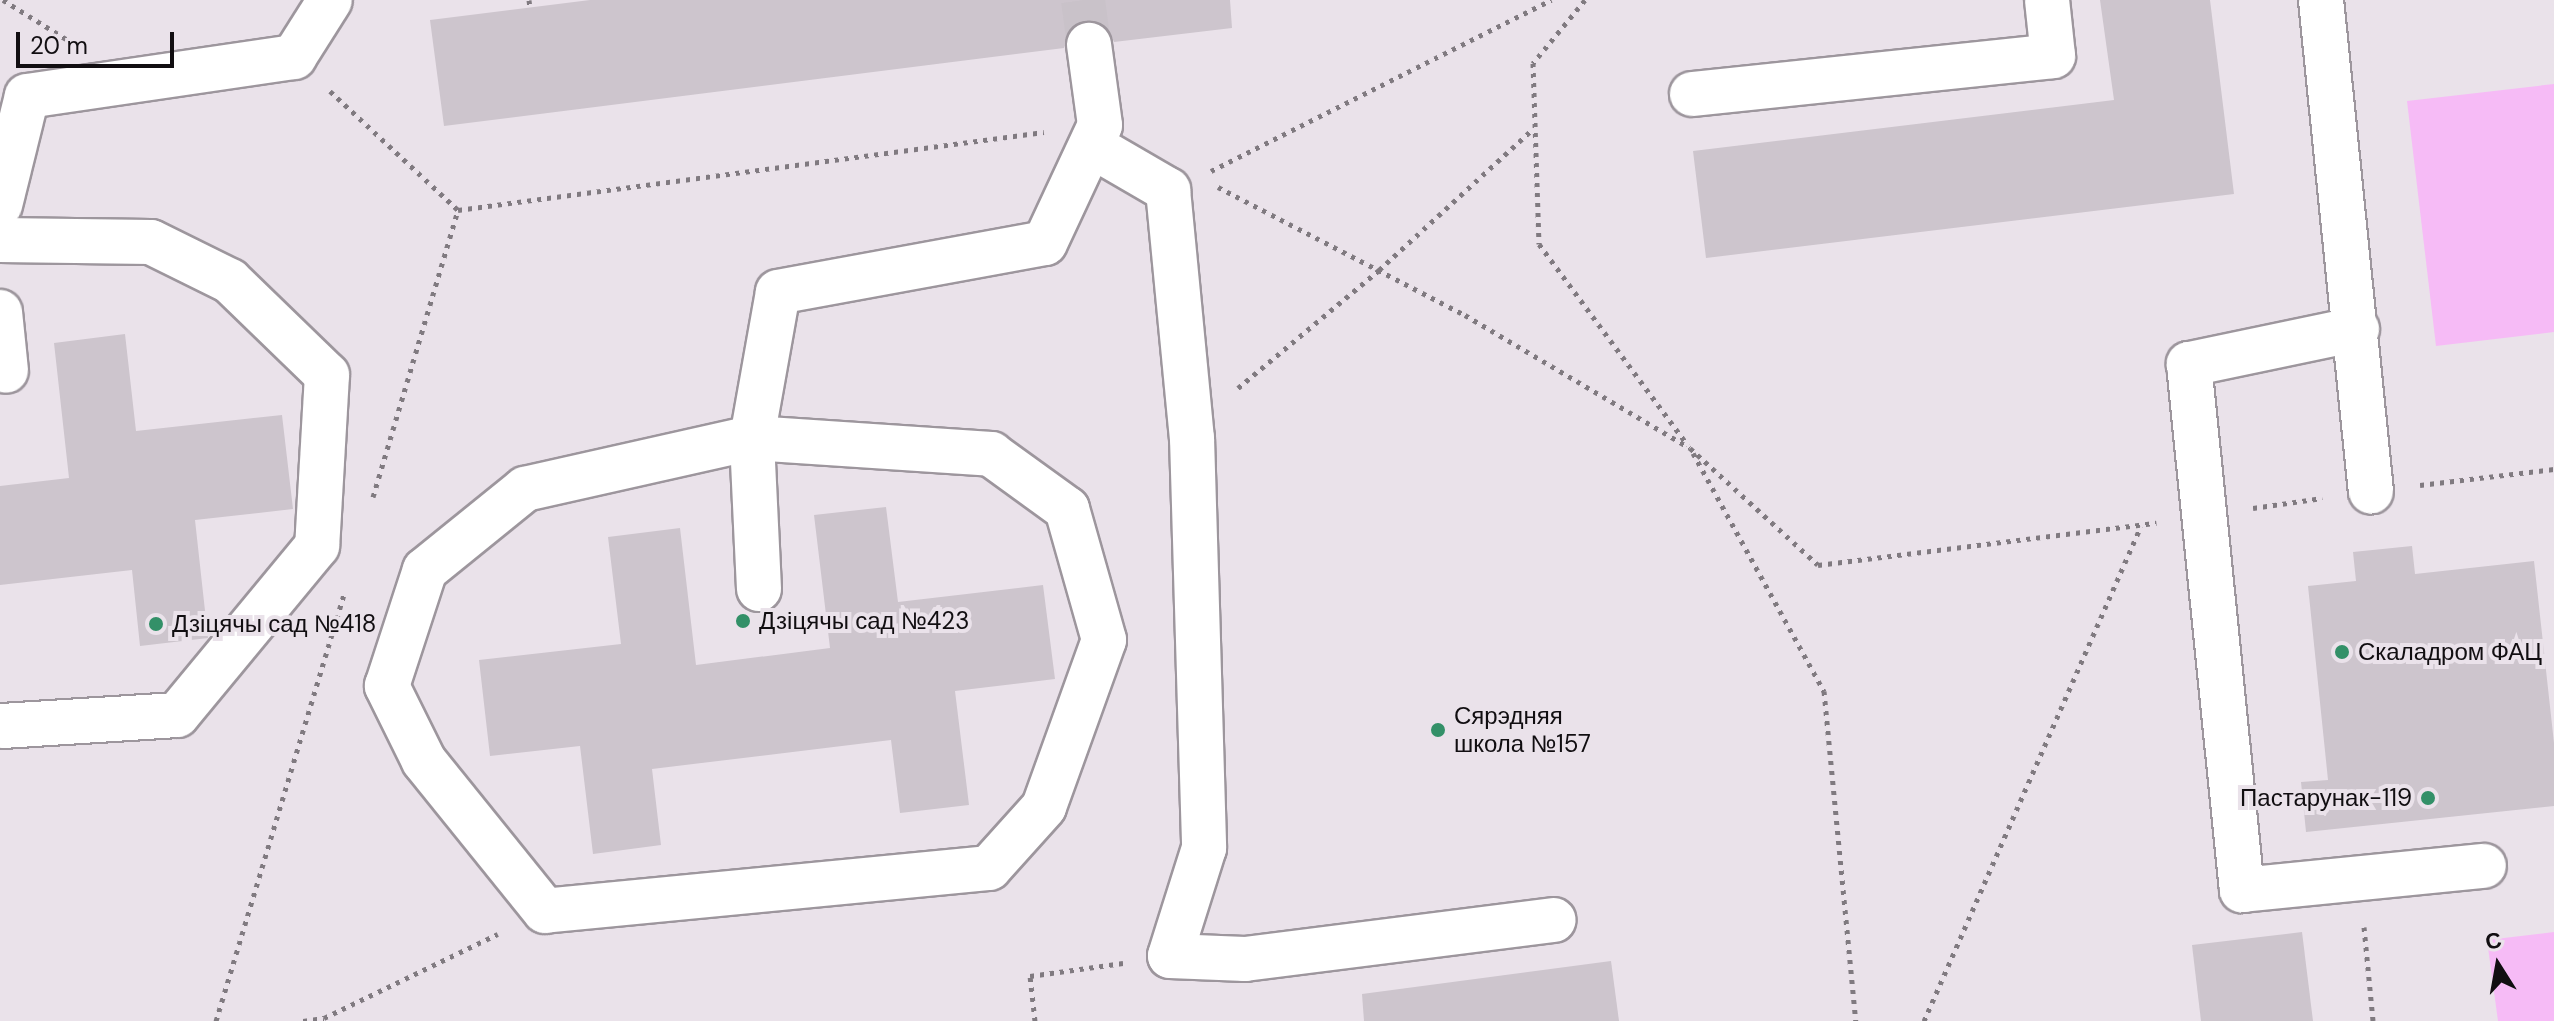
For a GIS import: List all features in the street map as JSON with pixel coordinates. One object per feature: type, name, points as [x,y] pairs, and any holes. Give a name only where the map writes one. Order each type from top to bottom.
[{"type":"lane","points":[[0,205],[27,96],[294,57],[330,0]]},
{"type":"lane","points":[[1692,94],[2053,56],[2047,0]]},
{"type":"lane","points":[[2321,0],[2357,329],[2371,491]]},
{"type":"lane","points":[[759,589],[752,438],[778,292],[1045,243],[1097,136],[1089,45]]},
{"type":"lane","points":[[1097,136],[1168,190],[1191,427],[1204,848],[1170,956],[1245,959],[1554,920]]},
{"type":"lane","points":[[0,240],[151,242],[230,281],[327,375],[317,546],[177,715],[0,726]]},
{"type":"lane","points":[[0,312],[6,371]]},
{"type":"lane","points":[[2357,329],[2189,364],[2242,890],[2484,866]]},
{"type":"lane","points":[[752,438],[991,454],[1067,509],[1104,640],[1044,807],[989,868],[545,911],[424,761],[387,686],[425,570],[525,489],[752,438]]},
{"type":"path","points":[[529,0],[530,8]]},
{"type":"path","points":[[1199,177],[1551,0]]},
{"type":"path","points":[[1585,0],[1533,63],[1539,244],[1690,448],[1824,691],[1856,1021]]},
{"type":"path","points":[[294,57],[458,210],[1097,136]]},
{"type":"path","points":[[1191,427],[1379,270],[1535,128]]},
{"type":"path","points":[[1213,184],[1379,270],[1690,448],[1818,565],[2141,525],[1924,1021]]},
{"type":"path","points":[[371,501],[458,210]]},
{"type":"path","points":[[216,1021],[349,577]]},
{"type":"path","points":[[2359,878],[2373,1021]]},
{"type":"path","points":[[303,1021],[324,1018],[545,911]]},
{"type":"path","points":[[1035,1021],[1030,976],[1170,956]]},
{"type":"shaded area","points":[[2554,84],[2554,332],[2436,346],[2407,101]]},
{"type":"shaded area","points":[[2554,932],[2554,1021],[2498,1021],[2487,940]]},
{"type":"building","points":[[590,0],[1230,0],[1232,28],[1114,42],[1108,29],[1086,20],[1073,26],[1064,48],[444,126],[430,20]]},
{"type":"building","points":[[2100,0],[2210,0],[2234,194],[1706,258],[1693,151],[2114,100]]},
{"type":"building","points":[[125,334],[136,431],[282,415],[293,509],[195,520],[208,638],[140,646],[132,570],[0,585],[0,486],[69,478],[54,343]]},
{"type":"building","points":[[886,507],[898,602],[1043,585],[1055,679],[955,691],[969,805],[900,813],[891,740],[652,769],[661,845],[593,854],[580,746],[490,756],[479,660],[621,644],[608,537],[680,528],[696,665],[830,648],[814,515]]},
{"type":"building","points":[[2412,546],[2415,574],[2534,561],[2554,743],[2554,806],[2306,832],[2301,782],[2328,780],[2308,586],[2356,581],[2353,552]]},
{"type":"building","points":[[2302,932],[2313,1021],[2201,1021],[2192,945]]},
{"type":"building","points":[[1611,961],[1619,1021],[1364,1021],[1362,994]]},
{"type":"tunnel","points":[[1083,0],[1089,45]]},
{"type":"place","name":"Дзіцячы сад №423","points":[[743,621]]},
{"type":"place","name":"Дзіцячы сад №418","points":[[156,624]]},
{"type":"place","name":"Скаладром ФАЦ","points":[[2342,652]]},
{"type":"place","name":"Сярэдняя школа №157","points":[[1438,730]]},
{"type":"place","name":"Пастарунак-119","points":[[2428,798]]}]
